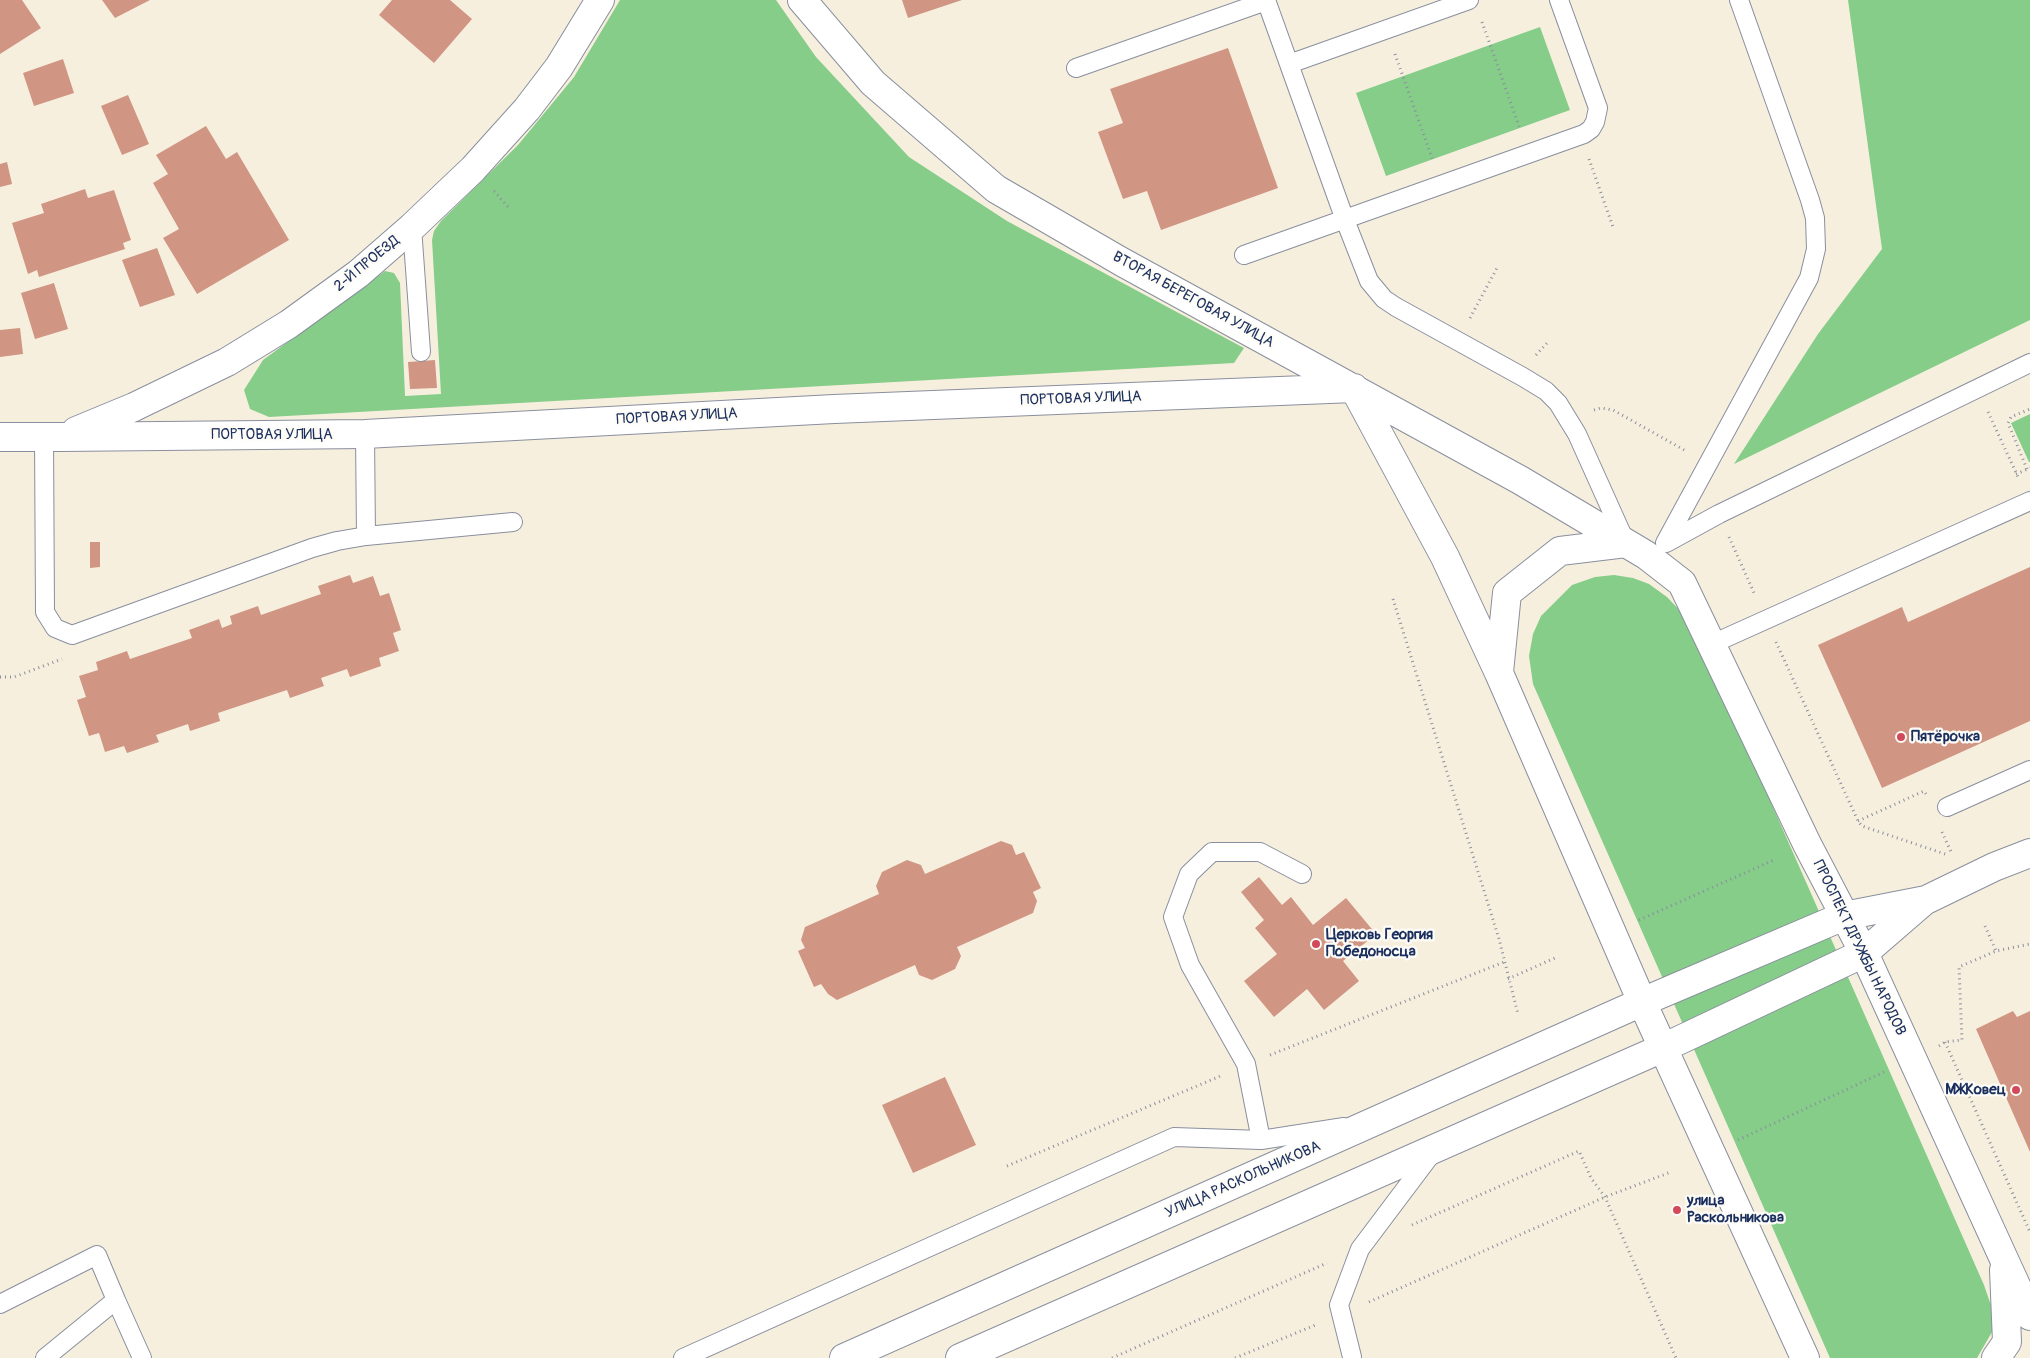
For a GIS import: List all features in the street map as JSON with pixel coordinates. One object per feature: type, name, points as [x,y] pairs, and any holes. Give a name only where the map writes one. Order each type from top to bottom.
[{"type":"street","name":"2-Й ПРОЕЗД","points":[[52,437],[134,408],[227,362],[289,324],[358,274],[473,169],[527,109],[559,67],[600,0]]},
{"type":"street","name":"ВТОРАЯ БЕРЕГОВАЯ УЛИЦА","points":[[802,0],[873,83],[996,189],[1122,262],[1646,547],[1682,583]]},
{"type":"street","name":"ПОРТОВАЯ УЛИЦА","points":[[0,437],[365,434],[834,408],[1354,388]]},
{"type":"street","points":[[1354,388],[1445,557],[1499,674],[1642,1002],[1806,1353]]},
{"type":"street","points":[[1499,674],[1508,593],[1560,551],[1646,547]]},
{"type":"street","name":"ПРОСПЕКТ ДРУЖБЫ НАРОДОВ","points":[[1682,583],[1807,844],[1864,953],[2030,1316]]},
{"type":"street","points":[[960,1358],[1664,1046],[1864,953],[1926,900],[1994,867],[2030,853]]},
{"type":"street","name":"УЛИЦА РАСКОЛЬНИКОВА","points":[[844,1358],[1642,1002],[1844,916],[1926,900]]},
{"type":"street","points":[[1996,1358],[2007,1342],[2003,1257]]},
{"type":"lane","points":[[1076,68],[1266,0],[1362,267],[1380,294],[1396,307],[1546,391],[1558,403],[1646,547]]},
{"type":"lane","points":[[1289,64],[1469,0]]},
{"type":"lane","points":[[1244,255],[1580,136],[1591,129],[1595,122],[1598,108],[1560,0]]},
{"type":"lane","points":[[1646,547],[1708,463],[1809,278],[1816,249],[1815,218],[1810,200],[1739,0]]},
{"type":"lane","points":[[412,226],[422,352]]},
{"type":"lane","points":[[1646,547],[1719,514],[2030,363]]},
{"type":"lane","points":[[365,434],[366,536]]},
{"type":"lane","points":[[52,437],[45,612],[48,621],[62,633],[72,635],[312,548],[366,536],[513,522]]},
{"type":"lane","points":[[1712,644],[2029,501]]},
{"type":"lane","points":[[1947,807],[2030,770]]},
{"type":"lane","points":[[1261,1140],[1246,1064],[1190,965],[1173,917],[1189,874],[1212,852],[1260,852],[1302,874]]},
{"type":"lane","points":[[683,1358],[1174,1137],[1261,1140],[1371,1123]]},
{"type":"lane","points":[[1352,1358],[1339,1305],[1360,1249],[1436,1147]]},
{"type":"lane","points":[[0,1304],[97,1255],[142,1358]]},
{"type":"lane","points":[[45,1358],[116,1300]]},
{"type":"path","points":[[1480,18],[1529,154]]},
{"type":"path","points":[[1386,29],[1442,185]]},
{"type":"path","points":[[1580,136],[1613,227]]},
{"type":"path","points":[[1458,341],[1497,268]]},
{"type":"path","points":[[1977,388],[2029,501]]},
{"type":"path","points":[[1570,422],[1596,409],[1606,408],[1708,463]]},
{"type":"path","points":[[2016,474],[2029,468],[2008,423],[2012,417],[2030,409]]},
{"type":"path","points":[[1719,514],[1858,821],[1862,826],[1954,856],[1942,830]]},
{"type":"path","points":[[1393,599],[1498,939],[1518,1014]]},
{"type":"path","points":[[0,677],[14,677]]},
{"type":"path","points":[[1858,821],[1924,791],[1928,799]]},
{"type":"path","points":[[1637,921],[1776,858]]},
{"type":"path","points":[[1985,926],[1996,951]]},
{"type":"path","points":[[1939,1047],[1945,1042],[1962,1040],[1959,967],[1996,951],[2030,944]]},
{"type":"path","points":[[1508,979],[1557,957]]},
{"type":"path","points":[[1945,1042],[2030,1232]]},
{"type":"path","points":[[1735,1141],[1889,1069]]},
{"type":"path","points":[[1406,1228],[1579,1150],[1591,1178],[1605,1197],[1676,1358]]},
{"type":"path","points":[[1235,1358],[1341,1314],[1605,1197],[1671,1172]]},
{"type":"path","points":[[1112,1358],[1360,1249]]},
{"type":"green space","points":[[620,0],[776,0],[816,57],[909,157],[1007,221],[1244,348],[1234,363],[269,417],[250,409],[244,390],[263,360],[385,271],[394,273],[400,283],[405,396],[441,394],[432,240],[434,231],[441,221],[518,145],[574,77]]},
{"type":"green space","points":[[1848,0],[2030,0],[2030,320],[1734,464],[1818,334],[1882,249]]},
{"type":"green space","points":[[1540,27],[1570,110],[1386,176],[1356,93]]},
{"type":"green space","points":[[2030,414],[2030,462],[2029,462],[2011,423]]},
{"type":"green space","points":[[1614,575],[1633,578],[1649,584],[1667,597],[1684,615],[1696,633],[1984,1285],[1995,1317],[1992,1332],[1977,1358],[1830,1358],[1533,684],[1529,656],[1533,634],[1541,616],[1572,585],[1595,577]]},
{"type":"building","points":[[0,0],[22,0],[41,28],[0,54]]},
{"type":"building","points":[[102,0],[150,0],[115,18]]},
{"type":"building","points":[[392,0],[450,0],[472,19],[434,63],[379,15]]},
{"type":"building","points":[[902,0],[962,0],[908,18]]},
{"type":"building","points":[[1228,48],[1278,188],[1161,230],[1147,191],[1123,199],[1098,132],[1123,123],[1110,89]]},
{"type":"building","points":[[63,59],[74,93],[34,106],[23,73]]},
{"type":"building","points":[[128,95],[149,144],[122,155],[101,106]]},
{"type":"building","points":[[206,126],[226,159],[237,152],[289,240],[197,294],[163,238],[179,229],[153,183],[168,174],[156,155]]},
{"type":"building","points":[[7,162],[12,184],[0,187],[0,164]]},
{"type":"building","points":[[85,189],[88,198],[114,190],[131,240],[123,243],[125,249],[39,277],[37,270],[28,274],[12,223],[44,213],[41,204]]},
{"type":"building","points":[[157,248],[175,295],[140,307],[122,260]]},
{"type":"building","points":[[54,283],[68,329],[35,339],[21,293]]},
{"type":"building","points":[[20,328],[23,354],[0,357],[0,330]]},
{"type":"building","points":[[435,360],[437,388],[410,389],[408,362]]},
{"type":"building","points":[[90,542],[100,542],[100,567],[90,568]]},
{"type":"building","points":[[2030,567],[2030,721],[1882,788],[1818,645],[1902,607],[1908,622]]},
{"type":"building","points":[[350,575],[353,583],[373,576],[380,596],[389,593],[401,630],[393,633],[399,651],[379,658],[381,666],[350,677],[347,669],[321,678],[324,686],[290,698],[287,690],[218,713],[220,721],[190,731],[188,724],[156,735],[159,742],[127,753],[124,746],[105,752],[99,733],[89,736],[77,700],[86,697],[79,676],[98,670],[96,662],[127,651],[130,659],[192,638],[189,630],[219,619],[222,628],[232,624],[230,616],[258,606],[261,615],[321,594],[318,586]]},
{"type":"building","points":[[1001,841],[1012,845],[1016,855],[1024,852],[1041,888],[1033,892],[1037,901],[1033,913],[957,947],[961,956],[955,969],[932,980],[919,975],[915,965],[837,1000],[828,994],[821,984],[814,987],[798,951],[805,948],[801,940],[805,927],[879,894],[876,886],[882,872],[907,860],[921,865],[925,874]]},
{"type":"building","name":"Церковь Георгия Победоносца","points":[[1259,877],[1282,905],[1291,897],[1313,925],[1346,898],[1376,934],[1343,961],[1359,981],[1324,1010],[1307,989],[1274,1017],[1244,981],[1277,954],[1255,928],[1264,920],[1241,892]]},
{"type":"building","name":"МЖКовец","points":[[2013,1011],[2017,1017],[2030,1011],[2030,1152],[1976,1029]]},
{"type":"building","points":[[945,1077],[976,1145],[913,1173],[882,1105]]},
{"type":"place","name":"Пятёрочка","points":[[1901,737]]},
{"type":"place","name":"Церковь Георгия Победоносца","points":[[1316,944]]},
{"type":"place","name":"МЖКовец","points":[[2016,1090]]},
{"type":"place","name":"улица Раскольникова","points":[[1677,1210]]}]
